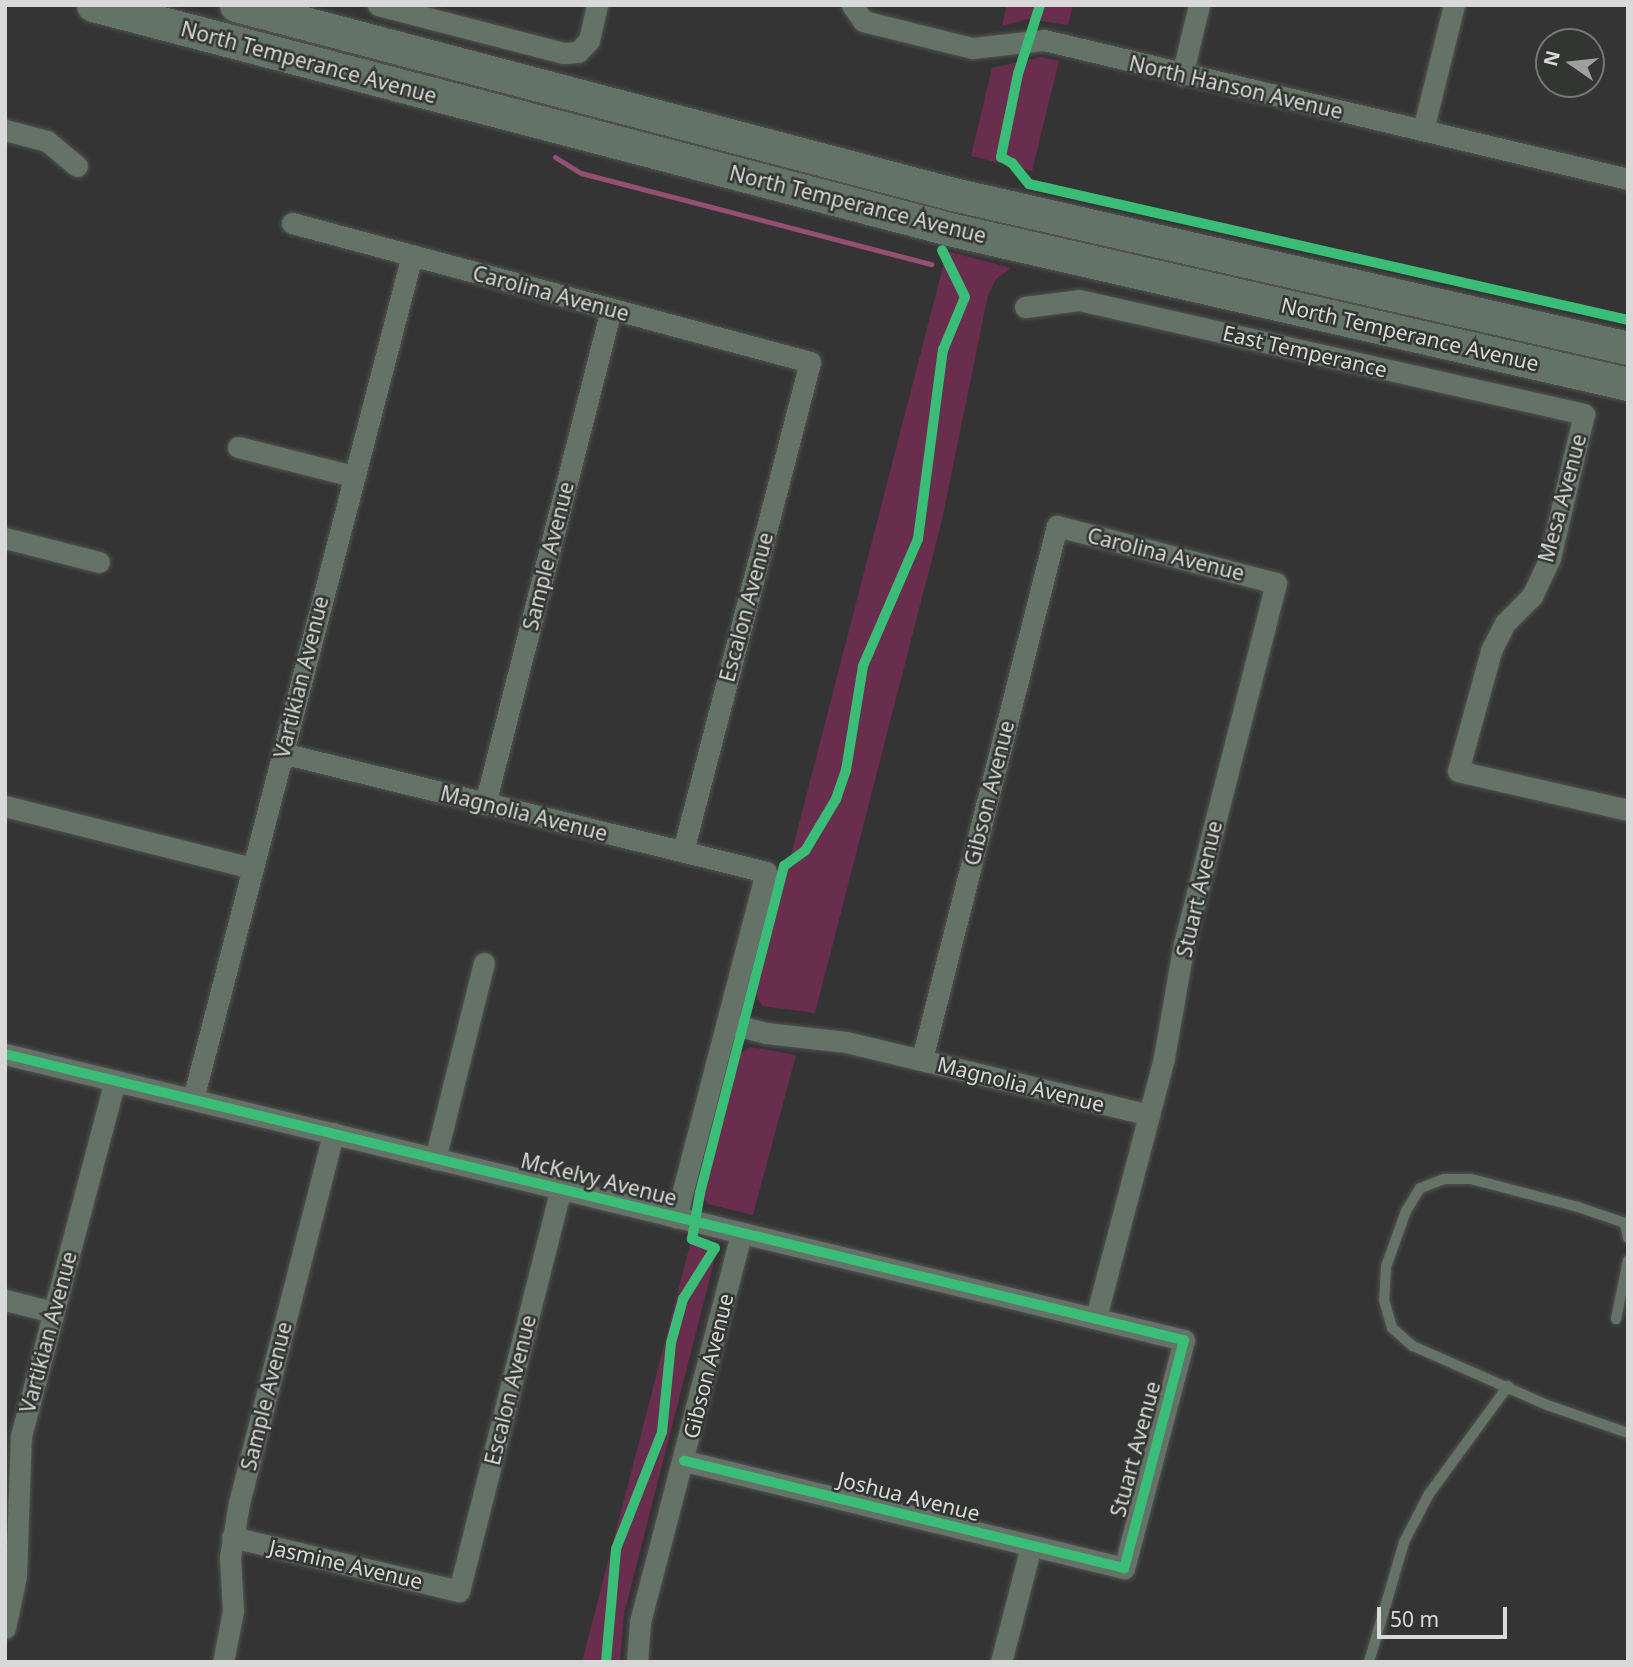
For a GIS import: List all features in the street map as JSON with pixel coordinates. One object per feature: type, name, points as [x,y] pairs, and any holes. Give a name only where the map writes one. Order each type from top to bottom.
[{"type":"main road","name":"North Temperance Avenue","points":[[93,5],[949,229],[1628,384]]},
{"type":"main road","name":"North Temperance Avenue","points":[[236,5],[953,194],[1628,348]]},
{"type":"street","points":[[384,6],[564,53],[578,52],[589,40],[597,5]]},
{"type":"street","name":"North Hanson Avenue","points":[[852,5],[863,21],[972,48],[1044,40],[1628,179]]},
{"type":"street","points":[[1182,75],[1199,5]]},
{"type":"street","points":[[1423,130],[1454,5]]},
{"type":"street","points":[[5,131],[47,141],[77,166]]},
{"type":"street","name":"Carolina Avenue","points":[[292,223],[810,362]]},
{"type":"street","name":"Vartikian Avenue","points":[[193,1099],[412,255]]},
{"type":"street","name":"East Temperance","points":[[1025,307],[1079,300],[1584,414]]},
{"type":"street","name":"Sample Avenue","points":[[485,804],[611,309]]},
{"type":"street","name":"Escalon Avenue","points":[[682,851],[810,362]]},
{"type":"street","name":"Mesa Avenue","points":[[1584,414],[1550,558],[1532,596],[1505,623],[1491,651],[1458,771],[1628,810]]},
{"type":"street","points":[[238,447],[353,476]]},
{"type":"street","name":"Carolina Avenue","points":[[1057,526],[1276,583]]},
{"type":"street","name":"Gibson Avenue","points":[[922,1059],[1057,526]]},
{"type":"street","points":[[5,538],[99,562]]},
{"type":"street","name":"Stuart Avenue","points":[[1096,1318],[1149,1115],[1190,919],[1276,583]]},
{"type":"street","name":"Magnolia Avenue","points":[[282,753],[766,872],[727,1023],[766,1033],[846,1042],[1149,1115]]},
{"type":"street","points":[[5,806],[252,868]]},
{"type":"street","points":[[435,1159],[484,963]]},
{"type":"street","points":[[676,1217],[727,1023]]},
{"type":"street","name":"McKelvy Avenue","points":[[5,1054],[1184,1340]]},
{"type":"street","name":"Vartikian Avenue","points":[[5,1628],[16,1576],[12,1524],[21,1436],[115,1081]]},
{"type":"street","name":"Sample Avenue","points":[[223,1662],[233,1611],[232,1536],[333,1133]]},
{"type":"street","name":"Escalon Avenue","points":[[459,1591],[561,1189]]},
{"type":"street","name":"Gibson Avenue","points":[[637,1662],[640,1622],[684,1461],[741,1233]]},
{"type":"street","points":[[5,1300],[53,1312]]},
{"type":"street","name":"Stuart Avenue","points":[[1124,1568],[1184,1340]]},
{"type":"street","name":"Joshua Avenue","points":[[684,1461],[1124,1568]]},
{"type":"street","name":"Jasmine Avenue","points":[[232,1536],[459,1591]]},
{"type":"street","points":[[1002,1662],[1031,1546]]},
{"type":"lane","points":[[1628,1238],[1625,1223],[1471,1179],[1444,1179],[1420,1188],[1406,1212],[1386,1267],[1384,1300],[1392,1328],[1413,1346],[1628,1433]]},
{"type":"lane","points":[[1616,1319],[1628,1260]]},
{"type":"lane","points":[[1369,1662],[1404,1542],[1429,1494],[1508,1386]]},
{"type":"shaded area","points":[[1007,5],[1073,5],[1068,25],[1029,19],[1002,26]]},
{"type":"shaded area","points":[[1041,57],[1059,61],[1032,171],[971,156],[992,68]]},
{"type":"shaded area","points":[[947,251],[1011,268],[996,279],[988,295],[942,520],[815,1013],[762,1006],[755,994]]},
{"type":"shaded area","points":[[751,1047],[796,1055],[753,1215],[708,1204],[702,1196],[740,1053]]},
{"type":"shaded area","points":[[691,1241],[711,1246],[716,1254],[624,1614],[620,1662],[582,1662]]},
{"type":"waterway","points":[[555,157],[581,173],[931,264]]},
{"type":"cycle path","points":[[1040,5],[1018,74],[1001,157],[1012,163],[1029,184],[1628,320]]},
{"type":"cycle path","points":[[606,1662],[616,1549],[662,1432],[671,1343],[683,1299],[715,1248],[692,1239],[700,1193],[784,866],[805,851],[836,799],[846,770],[863,666],[918,539],[943,350],[965,297],[942,250]]},
{"type":"cycle path","points":[[5,1054],[1184,1340],[1124,1568],[684,1461]]}]
